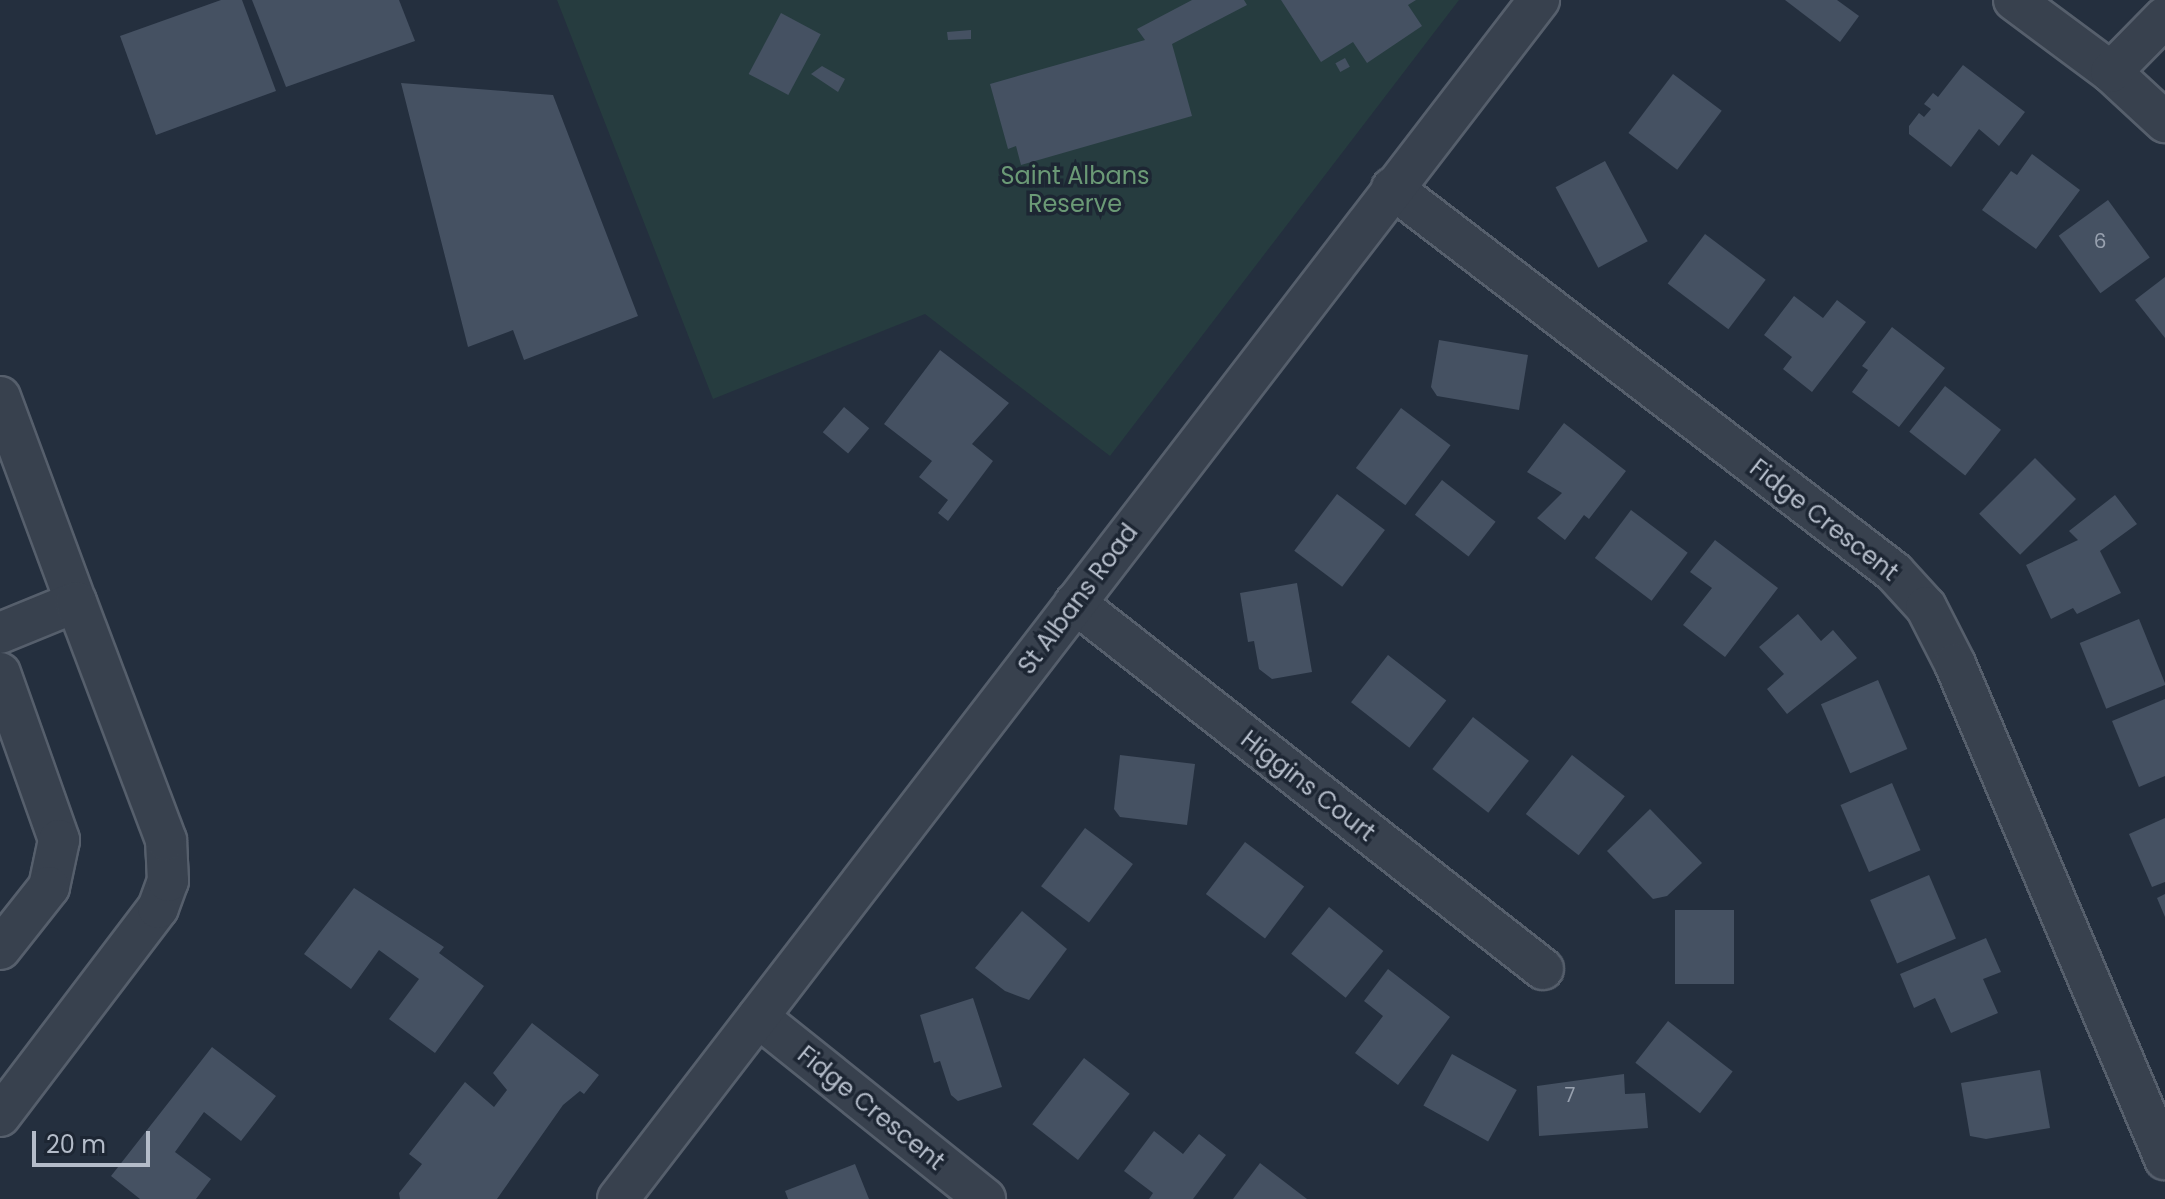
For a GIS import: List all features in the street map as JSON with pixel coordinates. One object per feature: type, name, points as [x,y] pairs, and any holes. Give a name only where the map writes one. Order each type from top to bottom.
[{"type":"street","name":"St Albans Road","points":[[618,1199],[1539,0]]},
{"type":"street","points":[[2014,0],[2111,72],[2165,122]]},
{"type":"street","points":[[2111,72],[2165,17]]},
{"type":"street","name":"Fidge Crescent","points":[[1392,188],[1894,572],[1926,607],[1955,664],[2165,1159]]},
{"type":"street","points":[[0,397],[166,840],[168,881],[158,908],[0,1116]]},
{"type":"street","points":[[0,633],[76,602]]},
{"type":"street","name":"Higgins Court","points":[[1075,603],[1543,969]]},
{"type":"street","points":[[0,673],[55,821],[59,850],[49,887],[0,949]]},
{"type":"street","name":"Fidge Crescent","points":[[758,1017],[985,1199]]},
{"type":"green space","name":"Saint Albans Reserve","points":[[557,0],[1459,0],[1110,456],[925,314],[713,399]]},
{"type":"building","points":[[221,0],[242,0],[276,91],[156,135],[120,36]]},
{"type":"building","points":[[252,0],[399,0],[415,41],[286,87]]},
{"type":"building","points":[[1192,0],[1244,0],[1247,5],[1172,44],[1192,116],[1021,165],[1016,146],[1008,149],[990,84],[1145,40],[1137,29]]},
{"type":"building","points":[[1281,0],[1416,0],[1408,5],[1422,26],[1367,63],[1353,42],[1321,62]]},
{"type":"building","points":[[1785,0],[1837,0],[1859,16],[1840,42]]},
{"type":"building","points":[[781,13],[821,34],[788,95],[749,74]]},
{"type":"building","points":[[971,30],[971,39],[948,40],[947,32]]},
{"type":"building","points":[[1345,58],[1350,67],[1340,72],[1335,63]]},
{"type":"building","points":[[1963,65],[2025,112],[1999,146],[1979,129],[1951,167],[1909,134],[1909,126],[1919,113],[1924,117],[1931,109],[1924,104],[1933,93],[1938,97]]},
{"type":"building","points":[[822,66],[845,79],[838,92],[811,74]]},
{"type":"building","points":[[1673,74],[1722,111],[1677,170],[1628,133]]},
{"type":"building","points":[[401,83],[553,95],[638,316],[524,360],[513,330],[468,347]]},
{"type":"building","points":[[2032,154],[2080,190],[2036,249],[1982,210],[2011,171],[2017,175]]},
{"type":"building","points":[[1605,161],[1648,241],[1598,268],[1556,187]]},
{"type":"building","points":[[2108,200],[2150,257],[2100,293],[2059,236]]},
{"type":"building","points":[[1705,234],[1766,280],[1728,329],[1668,284]]},
{"type":"building","points":[[2165,277],[2165,338],[2135,300]]},
{"type":"building","points":[[1794,296],[1823,318],[1837,300],[1866,322],[1812,392],[1783,369],[1792,357],[1764,335]]},
{"type":"building","points":[[1892,327],[1945,368],[1899,427],[1852,392],[1868,370],[1862,366]]},
{"type":"building","points":[[1439,340],[1528,355],[1519,410],[1437,396],[1431,387]]},
{"type":"building","points":[[940,350],[1009,403],[972,444],[993,461],[948,521],[938,513],[948,500],[919,477],[932,461],[884,424]]},
{"type":"building","points":[[1945,386],[2001,430],[1965,475],[1909,432]]},
{"type":"building","points":[[844,407],[869,428],[848,453],[823,432]]},
{"type":"building","points":[[1401,408],[1451,445],[1405,505],[1356,468]]},
{"type":"building","points":[[1564,423],[1626,471],[1589,519],[1584,515],[1565,540],[1537,518],[1562,493],[1527,472]]},
{"type":"building","points":[[2035,458],[2076,499],[2020,555],[1979,514]]},
{"type":"building","points":[[1442,480],[1496,522],[1468,557],[1415,515]]},
{"type":"building","points":[[1337,494],[1385,530],[1342,587],[1294,551]]},
{"type":"building","points":[[2115,495],[2137,524],[2100,551],[2121,593],[2077,614],[2073,608],[2051,619],[2026,565],[2078,540],[2069,531]]},
{"type":"building","points":[[1631,510],[1688,553],[1652,601],[1595,558]]},
{"type":"building","points":[[1715,540],[1778,588],[1725,657],[1683,625],[1712,588],[1690,572]]},
{"type":"building","points":[[1297,583],[1312,672],[1272,679],[1259,669],[1254,641],[1248,642],[1240,593]]},
{"type":"building","points":[[1798,614],[1821,641],[1833,630],[1857,658],[1787,714],[1767,689],[1784,674],[1759,647]]},
{"type":"building","points":[[2139,619],[2165,685],[2106,709],[2080,643]]},
{"type":"building","points":[[1388,655],[1446,701],[1409,748],[1351,702]]},
{"type":"building","points":[[1878,680],[1907,749],[1850,773],[1821,704]]},
{"type":"building","points":[[2165,699],[2165,776],[2139,787],[2112,721]]},
{"type":"building","points":[[1473,717],[1529,761],[1488,813],[1432,769]]},
{"type":"building","points":[[1120,755],[1195,764],[1187,825],[1120,817],[1114,809]]},
{"type":"building","points":[[1572,755],[1625,796],[1579,855],[1526,814]]},
{"type":"building","points":[[1892,783],[1921,850],[1869,872],[1840,805]]},
{"type":"building","points":[[1650,809],[1702,863],[1667,896],[1653,899],[1607,851]]},
{"type":"building","points":[[2165,818],[2165,882],[2152,887],[2129,834]]},
{"type":"building","points":[[1085,828],[1133,864],[1089,922],[1041,886]]},
{"type":"building","points":[[1245,842],[1304,887],[1265,938],[1206,894]]},
{"type":"building","points":[[1929,875],[1956,939],[1897,964],[1870,900]]},
{"type":"building","points":[[354,888],[444,947],[439,953],[484,986],[435,1053],[389,1019],[419,979],[379,950],[351,989],[304,954]]},
{"type":"building","points":[[2165,894],[2165,917],[2157,898]]},
{"type":"building","points":[[1329,907],[1383,951],[1346,998],[1291,954]]},
{"type":"building","points":[[1675,910],[1734,910],[1734,984],[1675,984]]},
{"type":"building","points":[[1022,911],[1067,949],[1029,1000],[1005,991],[975,968]]},
{"type":"building","points":[[1986,938],[2001,972],[1983,979],[1998,1013],[1951,1033],[1935,998],[1914,1008],[1900,974]]},
{"type":"building","points":[[1388,969],[1450,1017],[1398,1085],[1355,1053],[1383,1016],[1364,1001]]},
{"type":"building","points":[[973,998],[1002,1087],[958,1101],[951,1095],[940,1061],[934,1063],[920,1015]]},
{"type":"building","points":[[1668,1021],[1733,1071],[1700,1113],[1635,1063]]},
{"type":"building","points":[[532,1023],[599,1075],[584,1094],[580,1091],[563,1105],[497,1199],[400,1199],[399,1193],[422,1164],[409,1154],[465,1082],[494,1107],[507,1090],[493,1073]]},
{"type":"building","points":[[212,1047],[276,1096],[241,1141],[204,1112],[175,1152],[211,1179],[196,1199],[140,1199],[111,1176]]},
{"type":"building","points":[[1452,1054],[1517,1090],[1488,1141],[1423,1106]]},
{"type":"building","points":[[1084,1058],[1130,1094],[1078,1160],[1032,1124]]},
{"type":"building","points":[[2040,1070],[2050,1128],[1986,1139],[1970,1136],[1961,1083]]},
{"type":"building","points":[[1624,1074],[1625,1094],[1645,1093],[1648,1128],[1539,1136],[1537,1086]]},
{"type":"building","points":[[1154,1131],[1183,1154],[1199,1134],[1226,1155],[1193,1199],[1149,1199],[1153,1193],[1124,1171]]},
{"type":"building","points":[[1260,1163],[1307,1199],[1233,1199]]},
{"type":"building","points":[[855,1164],[869,1199],[788,1199],[785,1191]]}]
